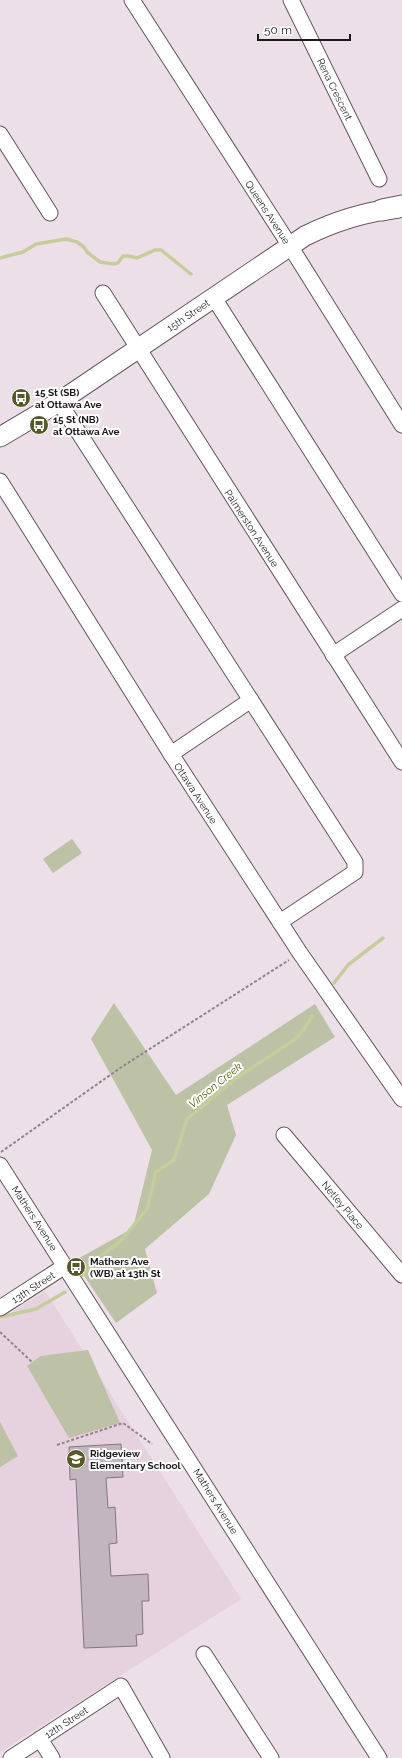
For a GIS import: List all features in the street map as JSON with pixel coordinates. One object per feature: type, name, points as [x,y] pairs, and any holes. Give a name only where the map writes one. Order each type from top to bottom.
[{"type":"main road","name":"15th Street","points":[[0,437],[59,402],[311,233],[340,220],[395,208],[402,216]]},
{"type":"street","name":"Queens Avenue","points":[[132,0],[290,246],[402,425]]},
{"type":"street","name":"Rena Crescent","points":[[291,0],[379,178]]},
{"type":"street","points":[[0,134],[50,213]]},
{"type":"street","name":"Palmerston Avenue","points":[[102,293],[402,762]]},
{"type":"street","points":[[214,298],[402,594]]},
{"type":"street","points":[[59,402],[355,862],[355,872],[280,922]]},
{"type":"street","name":"Ottawa Avenue","points":[[0,480],[171,754],[300,953],[402,1099]]},
{"type":"street","points":[[333,654],[402,609]]},
{"type":"street","points":[[171,754],[251,700]]},
{"type":"street","name":"Netley Place","points":[[284,1135],[402,1275]]},
{"type":"street","name":"Mathers Avenue","points":[[0,1164],[379,1758]]},
{"type":"street","name":"13th Street","points":[[0,1308],[65,1266]]},
{"type":"street","points":[[204,1654],[271,1758]]},
{"type":"street","name":"12th Street","points":[[11,1758],[121,1686],[162,1758]]},
{"type":"street","points":[[40,1740],[52,1758]]},
{"type":"path","points":[[0,1152],[123,1066],[300,953]]},
{"type":"path","points":[[0,1332],[32,1362]]},
{"type":"path","points":[[58,1445],[123,1423],[152,1444]]},
{"type":"shaded area","name":"Ridgeview Elementary School","points":[[45,1291],[241,1599],[0,1752],[0,1320]]},
{"type":"green space","points":[[72,839],[82,853],[53,873],[43,859]]},
{"type":"green space","points":[[114,1003],[176,1095],[315,1004],[335,1037],[227,1105],[236,1135],[209,1194],[145,1249],[157,1293],[116,1323],[74,1261],[133,1228],[152,1150],[91,1039]]},
{"type":"green space","points":[[88,1350],[120,1423],[69,1438],[27,1366],[41,1356]]},
{"type":"green space","points":[[0,1422],[18,1456],[0,1467]]},
{"type":"building","points":[[121,1444],[123,1477],[106,1478],[108,1508],[115,1507],[117,1543],[109,1544],[111,1576],[148,1574],[149,1601],[142,1601],[143,1634],[136,1635],[137,1646],[84,1648],[76,1479],[70,1480],[69,1447]]},
{"type":"waterway","name":"Vinson Creek","points":[[0,258],[23,252],[36,244],[66,239],[77,242],[100,262],[113,264],[118,263],[123,256],[137,258],[155,250],[161,250],[191,274]]},
{"type":"waterway","name":"Vinson Creek","points":[[334,983],[348,965],[383,938]]},
{"type":"waterway","name":"Vinson Creek","points":[[81,1276],[99,1257],[120,1242],[147,1209],[156,1172],[174,1160],[187,1119],[238,1077],[294,1040],[304,1029],[312,1016]]},
{"type":"waterway","name":"Vinson Creek","points":[[0,1317],[36,1309],[65,1292]]},
{"type":"place","name":"15 St (SB) at Ottawa Ave","points":[[21,398]]},
{"type":"place","name":"15 St (NB) at Ottawa Ave","points":[[39,425]]},
{"type":"place","name":"Mathers Ave (WB) at 13th St","points":[[76,1267]]},
{"type":"place","name":"Ridgeview Elementary School","points":[[76,1459]]}]
